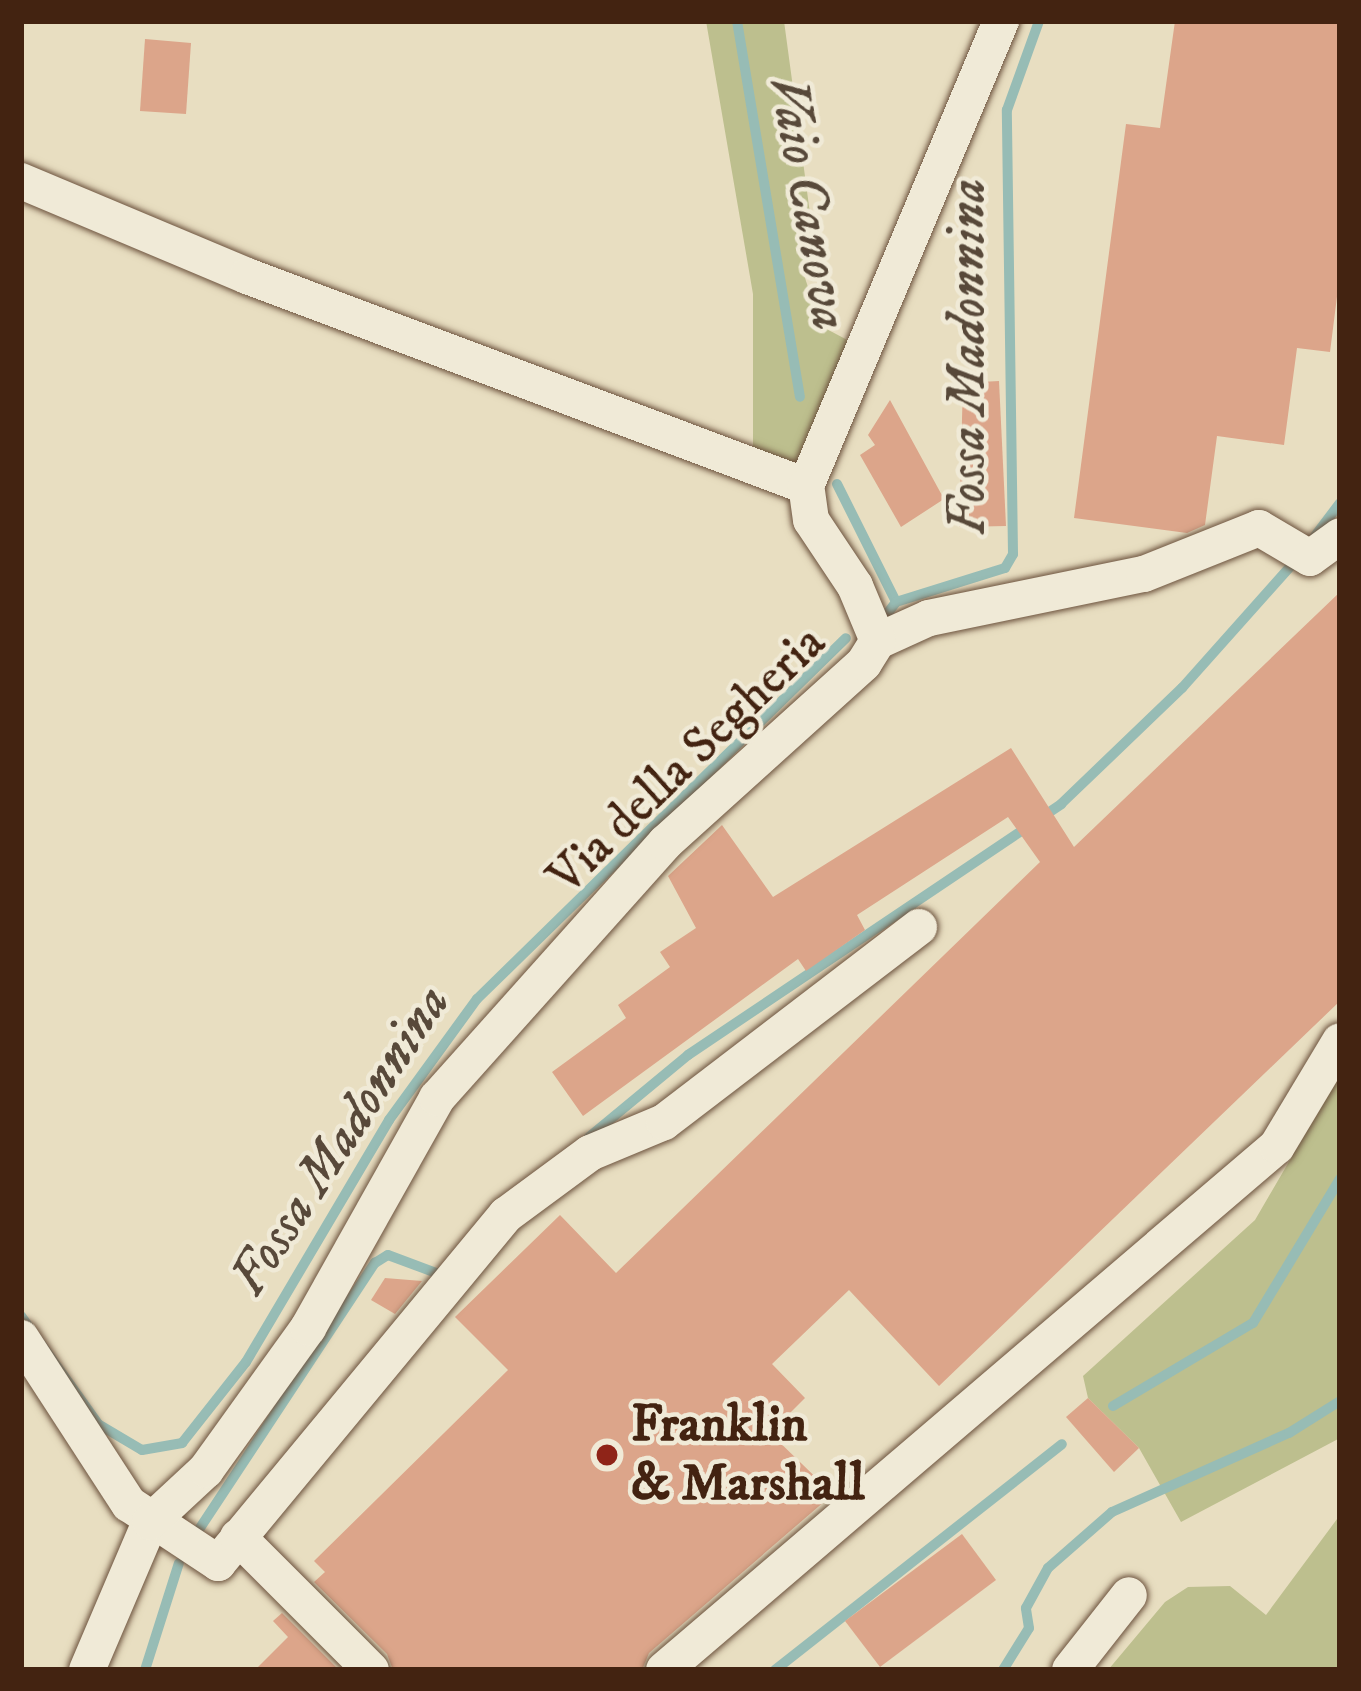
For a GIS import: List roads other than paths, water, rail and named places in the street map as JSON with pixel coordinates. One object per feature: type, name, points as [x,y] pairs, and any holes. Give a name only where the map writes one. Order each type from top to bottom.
[{"type":"street","points":[[21,182],[247,276],[806,486],[1001,21]]},
{"type":"street","name":"Via della Segheria","points":[[87,1670],[150,1522],[206,1470],[308,1328],[437,1098],[664,843],[864,663],[878,641],[855,586],[811,520],[806,486]]},
{"type":"street","points":[[878,641],[929,617],[1144,574],[1259,528],[1310,558],[1340,536]]},
{"type":"street","points":[[21,1338],[129,1504],[218,1563],[506,1214],[590,1153],[664,1122],[920,928]]},
{"type":"street","points":[[664,1670],[1276,1146],[1340,1041]]},
{"type":"street","points":[[238,1537],[371,1670]]},
{"type":"street","points":[[1070,1670],[1129,1595]]},
{"type":"waterway","name":"Vaio Canova","points":[[737,21],[800,397]]},
{"type":"waterway","name":"Fossa Madonnina","points":[[887,614],[896,602],[1005,568],[1013,554],[1007,110],[1039,21]]},
{"type":"waterway","name":"Vaio Canova","points":[[837,484],[896,602]]},
{"type":"waterway","points":[[1315,536],[1340,503]]},
{"type":"waterway","points":[[589,1137],[688,1055],[1061,804],[1182,688],[1296,560]]},
{"type":"waterway","name":"Fossa Madonnina","points":[[21,1316],[98,1424],[142,1450],[182,1443],[246,1362],[389,1120],[477,999],[846,638]]},
{"type":"waterway","points":[[1113,1406],[1253,1323],[1340,1179]]},
{"type":"waterway","points":[[200,1528],[375,1263],[388,1255],[439,1274],[447,1267]]},
{"type":"waterway","points":[[1003,1670],[1029,1628],[1026,1608],[1048,1568],[1112,1512],[1289,1433],[1340,1401]]},
{"type":"waterway","points":[[775,1670],[1062,1444]]},
{"type":"waterway","points":[[145,1670],[179,1563]]},
{"type":"place","name":"Franklin & Marshall","points":[[607,1455]]}]
